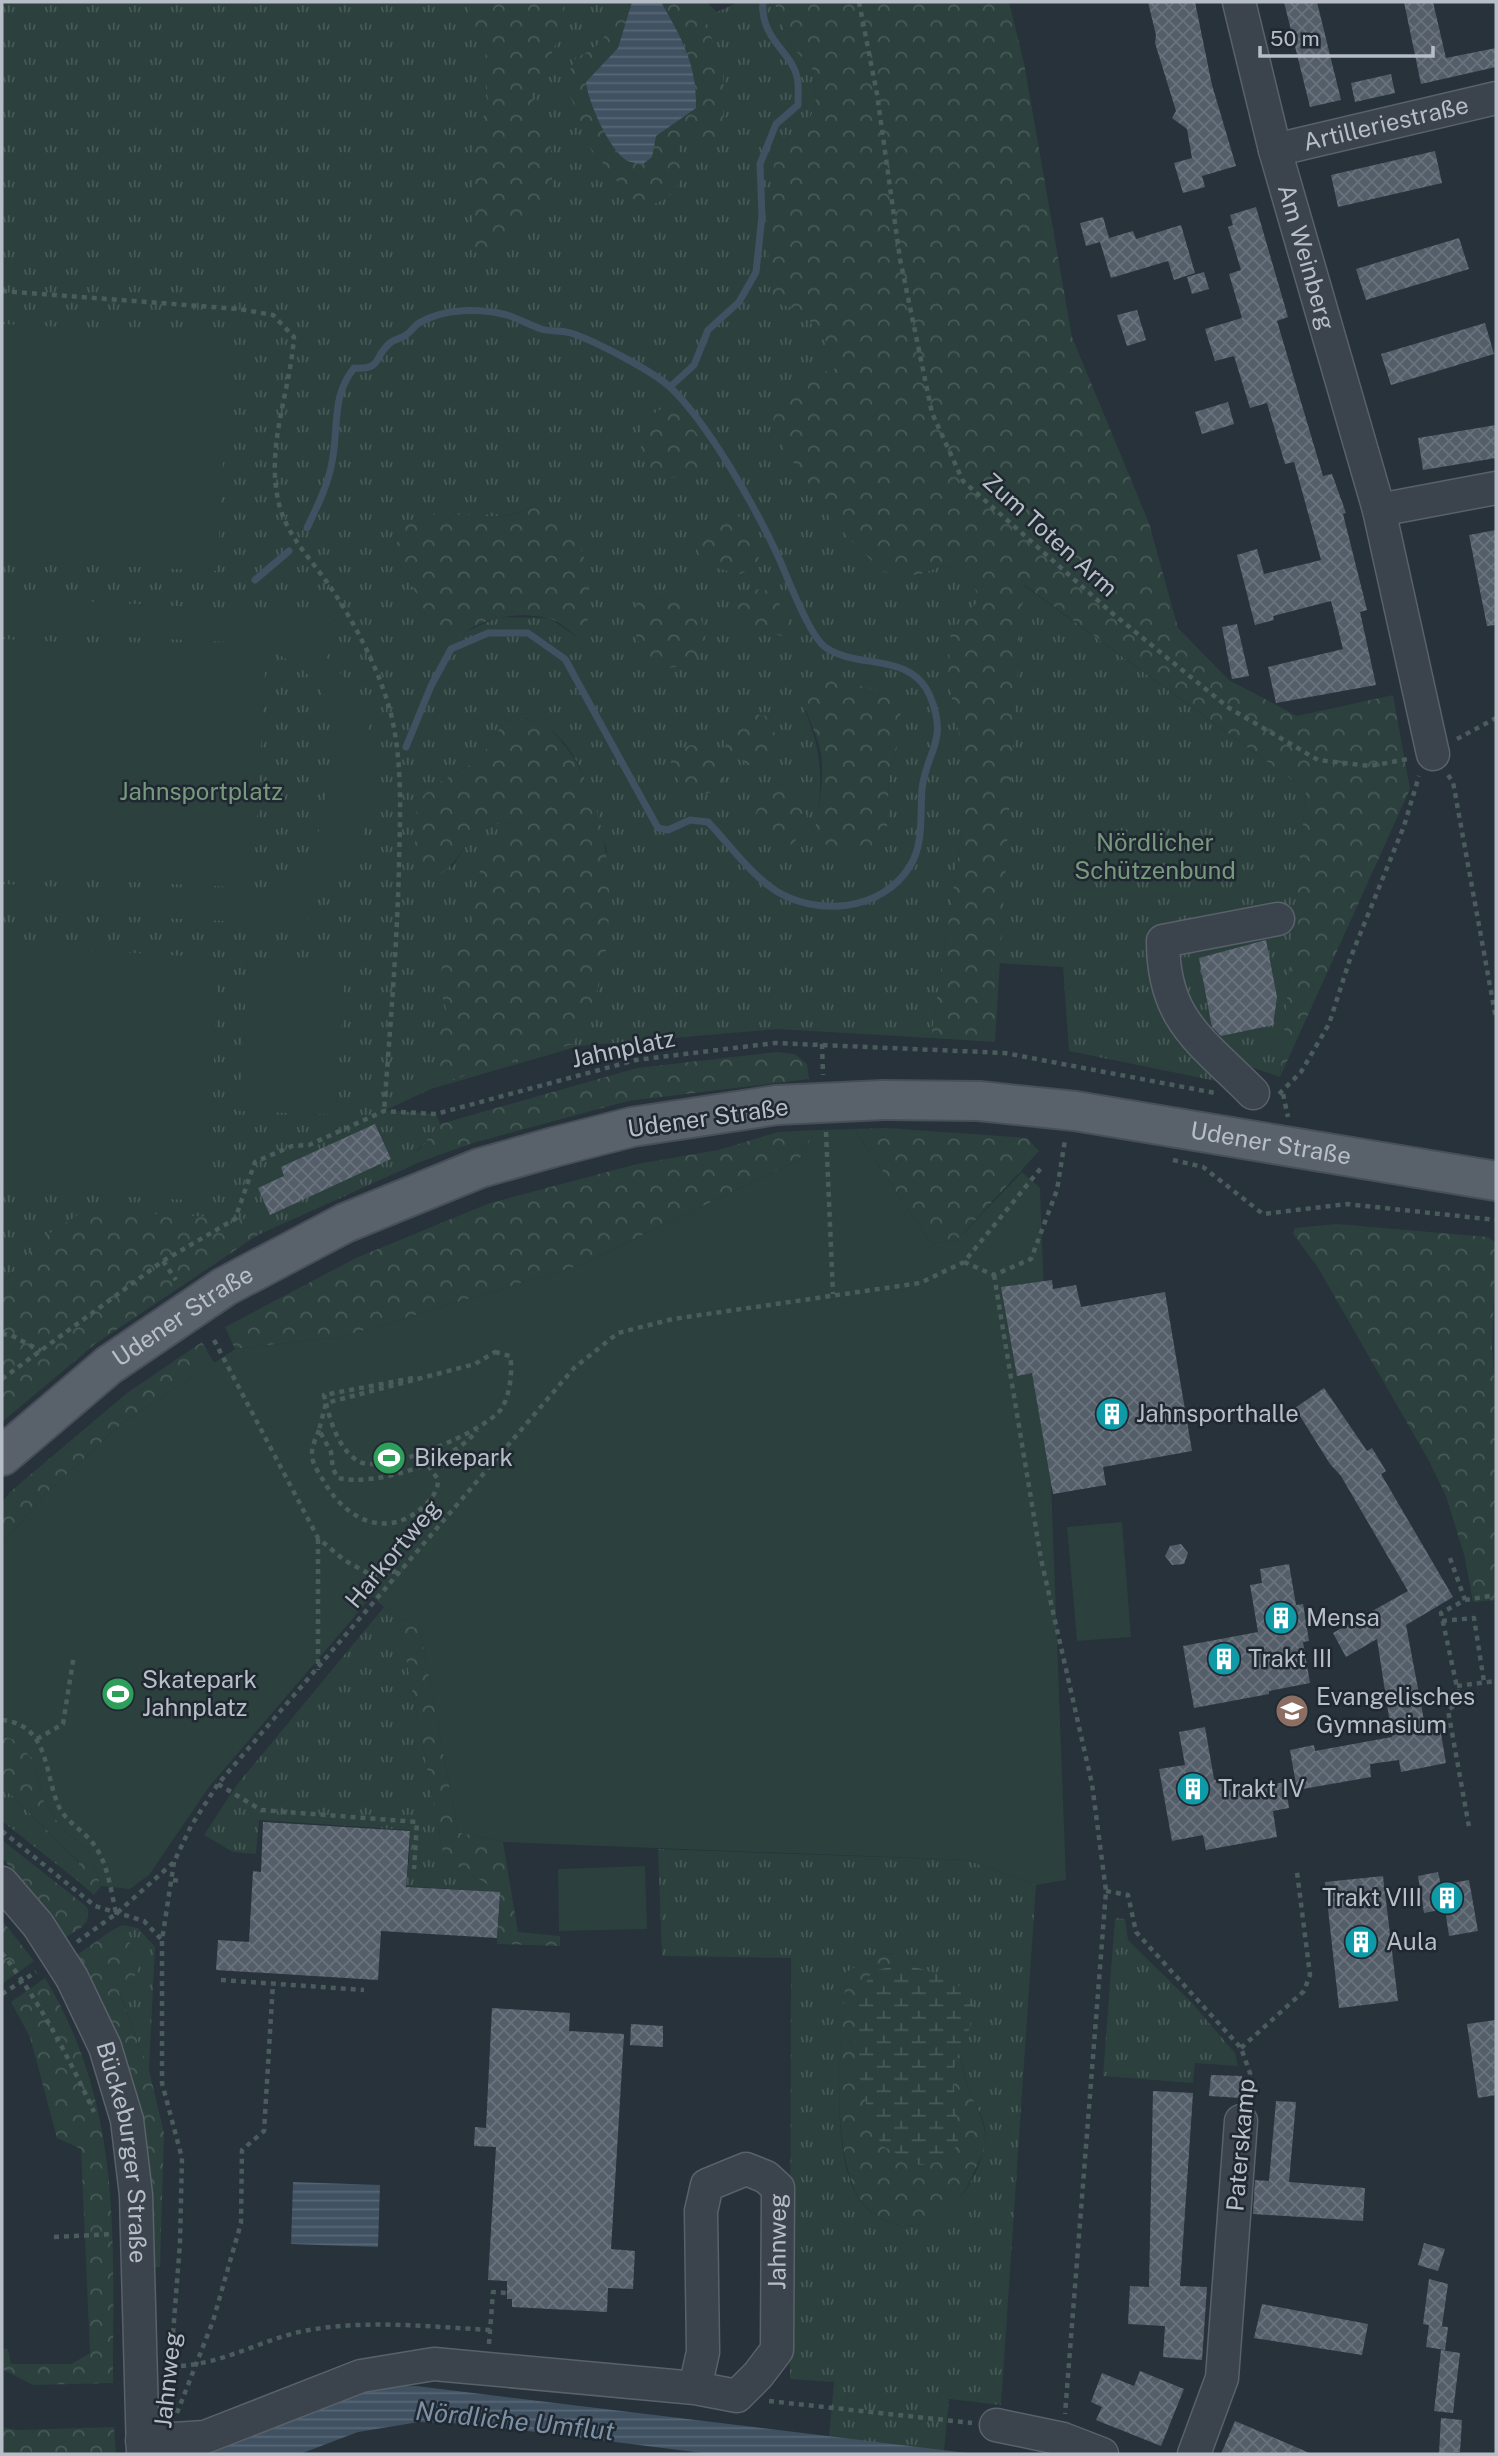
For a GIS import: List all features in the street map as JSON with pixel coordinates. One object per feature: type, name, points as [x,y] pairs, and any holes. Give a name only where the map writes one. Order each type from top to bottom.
[{"type":"main road","name":"Udener Straße","points":[[2,1456],[109,1365],[178,1318],[224,1287],[345,1223],[480,1168],[632,1127],[777,1105],[884,1100],[979,1101],[1075,1111],[1496,1181]]},
{"type":"street","name":"Am Weinberg","points":[[1239,2],[1275,150],[1379,510],[1433,754]]},
{"type":"street","name":"Artilleriestraße","points":[[1275,150],[1496,98]]},
{"type":"street","points":[[1379,510],[1496,488]]},
{"type":"street","points":[[1268,1093],[1192,1034],[1171,1000],[1163,959],[1163,941],[1278,919]]},
{"type":"street","name":"Bückeburger Straße","points":[[2,1883],[38,1925],[72,1978],[105,2047],[127,2120],[136,2195],[149,2445]]},
{"type":"street","name":"Paterskamp","points":[[1194,2454],[1222,2378],[1241,2121]]},
{"type":"street","name":"Jahnweg","points":[[149,2445],[205,2437],[361,2376],[434,2364],[695,2388],[737,2396],[777,2350],[778,2188],[766,2177],[746,2169],[707,2185],[701,2211],[703,2352],[695,2388]]},
{"type":"street","points":[[996,2425],[1063,2439],[1102,2454]]},
{"type":"path","name":"Zum Toten Arm","points":[[859,2],[877,94],[900,259],[932,414],[963,481],[1112,613],[1229,708],[1285,741],[1318,760],[1370,766],[1433,754]]},
{"type":"path","points":[[2,291],[239,309],[273,315],[294,337],[292,371],[279,418],[274,465],[279,505],[292,536],[330,587],[366,647],[390,712],[402,768],[398,914],[384,1111],[309,1145],[292,1146],[255,1162],[235,1219],[163,1261],[2,1379]]},
{"type":"path","points":[[1287,1113],[1268,1093],[1301,1072],[1329,1024],[1350,959],[1404,826],[1418,778],[1433,754],[1496,718]]},
{"type":"path","points":[[1433,754],[1452,782],[1496,1019]]},
{"type":"path","name":"Jahnplatz","points":[[384,1111],[436,1114],[636,1060],[775,1043],[1005,1052],[1214,1093],[1268,1093]]},
{"type":"path","points":[[822,1044],[824,1079]]},
{"type":"path","points":[[825,1119],[833,1294]]},
{"type":"path","points":[[964,1262],[994,1275],[1031,1259],[1057,1190],[1066,1136],[1078,1139]]},
{"type":"path","points":[[1165,1159],[1203,1167],[1263,1214],[1347,1204],[1496,1220]]},
{"type":"path","name":"Harkortweg","points":[[117,1913],[174,1862],[191,1826],[218,1784],[318,1671],[574,1368],[618,1333],[673,1319],[920,1283],[964,1262],[1041,1167]]},
{"type":"path","points":[[163,1261],[176,1280]]},
{"type":"path","points":[[994,1275],[1041,1559],[1092,1784],[1106,1891],[1063,2439]]},
{"type":"path","points":[[2,1334],[11,1335],[41,1350]]},
{"type":"path","points":[[214,1340],[318,1538],[344,1560],[373,1576],[402,1570]]},
{"type":"path","points":[[319,1430],[331,1452],[338,1478],[348,1481],[387,1478],[452,1454],[470,1440],[505,1402],[510,1356],[495,1352],[475,1364],[326,1403]]},
{"type":"path","points":[[326,1403],[313,1447],[316,1467],[347,1510],[374,1524],[390,1525],[402,1521],[432,1498],[438,1488],[438,1479],[429,1467],[420,1465]]},
{"type":"path","points":[[326,1403],[334,1432],[359,1461],[371,1464],[395,1461],[477,1430]]},
{"type":"path","points":[[318,1538],[318,1671]]},
{"type":"path","points":[[1450,1558],[1465,1600]]},
{"type":"path","points":[[1469,1827],[1448,1710],[1460,1701],[1441,1613],[1465,1600],[1496,1595]]},
{"type":"path","points":[[1442,1621],[1474,1618],[1484,1682]]},
{"type":"path","points":[[37,1740],[63,1724],[74,1655]]},
{"type":"path","points":[[1457,1686],[1496,1681]]},
{"type":"path","points":[[2,1720],[25,1727],[46,1755],[59,1806],[69,1822],[94,1845],[103,1862],[117,1913]]},
{"type":"path","points":[[218,1784],[261,1810],[417,1822],[414,1869]]},
{"type":"path","points":[[2,1831],[95,1906],[144,1922],[162,1940]]},
{"type":"path","name":"Jahnweg","points":[[169,2376],[182,2158],[162,2083],[162,1940],[174,1862]]},
{"type":"path","points":[[1241,2048],[1304,1991],[1310,1975],[1297,1872]]},
{"type":"path","points":[[173,1880],[181,1881]]},
{"type":"path","name":"Paterskamp","points":[[1106,1891],[1128,1895],[1136,1932],[1241,2048],[1250,2073],[1249,2095],[1241,2121]]},
{"type":"path","points":[[2,1953],[24,1981],[66,2052],[95,2114]]},
{"type":"path","points":[[220,1980],[364,1990]]},
{"type":"path","points":[[180,2408],[196,2367],[241,2222],[242,2150],[264,2131],[273,1983]]},
{"type":"path","points":[[54,2237],[111,2234]]},
{"type":"path","points":[[484,2369],[491,2330],[493,2292],[507,2293]]},
{"type":"path","points":[[171,2366],[196,2367],[313,2329],[374,2323],[491,2330]]},
{"type":"path","points":[[737,2396],[786,2404],[996,2425]]},
{"type":"green space","name":"Jahnsportplatz","points":[[2,2],[707,2],[717,12],[739,2],[774,2],[792,47],[812,68],[816,105],[803,132],[801,310],[826,342],[918,575],[944,565],[970,574],[979,600],[948,678],[960,739],[965,811],[931,1038],[778,1029],[579,1046],[431,1089],[386,1110],[436,1114],[440,1124],[417,1151],[420,1162],[258,1235],[248,1219],[44,1237],[2,1284]],"holes":[[[536,505],[583,641],[549,618],[499,617],[435,645],[422,604],[393,552],[437,513],[475,517],[500,516]],[[805,710],[903,727],[889,774],[887,829],[816,830],[820,769]],[[527,718],[552,731],[564,742],[588,787],[607,852],[434,1045],[475,941],[476,889],[484,850],[525,837],[514,822],[482,829],[469,841],[451,869],[433,786],[480,759],[503,723]]]},
{"type":"green space","points":[[470,2],[565,2],[561,27],[553,50],[529,93],[550,129],[553,203],[522,230],[473,254],[474,133],[489,107],[484,74],[487,40],[470,32]]},
{"type":"green space","points":[[614,2],[632,2],[618,48],[586,82],[589,95],[594,106],[610,125],[652,156],[655,136],[696,108],[685,44],[661,2],[688,2],[711,37],[722,68],[724,102],[720,144],[711,151],[687,140],[678,144],[682,167],[679,184],[667,198],[645,207],[629,196],[584,140],[579,115],[569,94],[567,76],[576,58],[594,48],[604,37]]},
{"type":"green space","points":[[774,2],[1009,2],[1024,63],[1072,337],[1149,523],[1178,628],[1229,680],[1297,716],[1393,695],[1410,789],[1280,1077],[1306,790],[1023,584],[995,1042],[931,1038],[965,811],[960,739],[948,678],[951,632],[979,600],[970,574],[944,565],[918,575],[883,572],[832,521],[771,428],[786,391],[801,381],[837,368],[826,342],[801,310],[772,302],[768,219],[775,159],[781,137],[803,132],[816,105],[812,68],[792,47]]},
{"type":"green space","points":[[2,324],[230,336],[217,571],[2,560]]},
{"type":"green space","points":[[663,408],[679,410],[699,437],[702,465],[689,474],[663,477],[648,473],[640,443],[641,428],[645,421]]},
{"type":"green space","points":[[536,505],[553,505],[566,522],[582,554],[589,586],[584,642],[552,619],[520,615],[479,624],[457,639],[448,649],[435,645],[422,604],[393,552],[406,523],[438,513],[509,515]]},
{"type":"green space","points":[[722,513],[741,517],[757,537],[759,565],[740,574],[704,565],[695,545],[702,523]]},
{"type":"green space","name":"Nördlicher Schützenbund","points":[[1022,584],[1306,790],[1280,1077],[1237,1062],[1226,1077],[1216,1081],[1069,1051],[1063,967],[997,963]]},
{"type":"green space","points":[[754,589],[770,591],[790,618],[783,636],[736,629],[729,615],[736,599]]},
{"type":"green space","points":[[667,592],[698,605],[706,640],[691,665],[667,668],[645,658],[633,628],[637,599]]},
{"type":"green space","points":[[2,597],[330,614],[327,658],[349,683],[365,710],[376,771],[372,808],[359,844],[310,895],[308,925],[2,910],[2,884],[235,896],[285,880],[299,870],[309,856],[317,836],[328,783],[331,729],[322,692],[308,674],[280,656],[249,643],[2,631]]},
{"type":"green space","name":"Jahnsportplatz","points":[[2,639],[266,652],[253,888],[2,875]]},
{"type":"green space","points":[[824,676],[887,693],[899,706],[903,727],[889,774],[887,829],[877,845],[861,855],[830,850],[815,830],[822,764],[803,695]]},
{"type":"green space","points":[[749,713],[766,716],[779,742],[768,762],[748,765],[731,754],[724,740],[731,723]]},
{"type":"green space","points":[[527,718],[555,734],[574,759],[589,788],[599,819],[606,853],[609,922],[599,985],[573,1044],[440,1083],[434,1045],[447,1012],[439,985],[444,956],[475,941],[473,919],[461,903],[476,889],[484,850],[501,838],[524,837],[514,822],[496,824],[484,829],[475,835],[446,870],[433,879],[414,870],[417,802],[433,786],[480,759],[503,723]]},
{"type":"green space","points":[[690,745],[707,747],[726,768],[721,787],[707,794],[683,785],[670,771],[672,755]]},
{"type":"green space","points":[[779,791],[795,793],[807,816],[794,844],[777,846],[761,831],[754,817],[761,801]]},
{"type":"green space","points":[[2,945],[219,958],[207,1201],[2,1190]]},
{"type":"green space","points":[[248,959],[345,964],[336,1115],[239,1111]]},
{"type":"green space","points":[[777,1052],[795,1054],[807,1064],[809,1079],[628,1101],[473,1143],[420,1162],[417,1152],[440,1124],[637,1068]]},
{"type":"green space","points":[[885,1128],[1027,1138],[1039,1151],[957,1240],[931,1244],[854,1129]]},
{"type":"green space","points":[[854,1129],[931,1244],[957,1240],[1022,1172],[1040,1188],[1066,1880],[1036,1885],[967,1860],[503,1842],[458,1832],[418,1617],[399,1621],[372,1596],[209,1787],[149,1875],[130,1889],[101,1886],[88,1850],[62,1828],[44,1801],[33,1759],[13,1739],[2,1736],[2,1545],[43,1496],[125,1421],[235,1349],[342,1337],[578,1266],[799,1160],[816,1130]]},
{"type":"green space","points":[[816,1130],[799,1160],[578,1266],[342,1337],[235,1349],[225,1327],[356,1258],[490,1203],[637,1164],[718,1150],[778,1132]]},
{"type":"green space","points":[[85,1210],[248,1219],[258,1235],[95,1344],[2,1422],[2,1284],[44,1237]]},
{"type":"green space","points":[[1337,1224],[1488,1237],[1496,1243],[1492,1347],[1496,1403],[1496,1600],[1473,1602],[1465,1558],[1446,1496],[1429,1461],[1317,1266],[1293,1234],[1295,1228]]},
{"type":"green space","points":[[202,1342],[214,1363],[125,1421],[43,1496],[2,1545],[2,1502],[10,1492],[127,1393]]},
{"type":"green space","points":[[1122,1522],[1131,1637],[1077,1641],[1067,1527]]},
{"type":"green space","points":[[384,1607],[399,1621],[444,1858],[500,1892],[403,1886],[405,1863],[409,1863],[410,1830],[259,1820],[256,1854],[233,1852],[204,1835],[236,1786]]},
{"type":"green space","points":[[418,1616],[458,1832],[503,1842],[518,1932],[560,1936],[560,1946],[497,1944],[500,1892],[444,1858],[399,1621]]},
{"type":"green space","points":[[2,1736],[13,1739],[33,1759],[44,1801],[62,1828],[88,1850],[101,1886],[94,1895],[79,1882],[79,1862],[11,1794],[2,1790]]},
{"type":"green space","points":[[2,1790],[11,1794],[79,1863],[79,1882],[2,1821]]},
{"type":"green space","points":[[2,1840],[87,1907],[88,1918],[83,1926],[65,1938],[50,1914],[2,1858]]},
{"type":"green space","points":[[658,1849],[967,1860],[1036,1885],[1001,2405],[949,2399],[944,2451],[829,2437],[834,2382],[790,2379],[791,1958],[662,1956]],"holes":[[[904,1953],[909,1958],[904,1964],[872,1971],[857,2014],[855,2036],[861,2081],[866,2104],[882,2146],[920,2165],[947,2160],[958,2144],[953,2082],[959,2051],[968,2088],[981,2115],[985,2138],[979,2164],[962,2195],[936,2218],[905,2226],[878,2217],[856,2194],[842,2146],[839,2085],[847,1972],[879,1954]]]},
{"type":"green space","points":[[645,1866],[647,1929],[559,1931],[558,1869]]},
{"type":"green space","points":[[1115,1918],[1125,1919],[1128,1940],[1191,2002],[1235,2053],[1238,2066],[1195,2063],[1193,2083],[1103,2076]]},
{"type":"green space","points":[[2,1920],[34,1961],[2,1984]]},
{"type":"green space","points":[[122,1925],[138,1928],[155,1947],[149,2070],[119,1991],[137,1968],[130,1944],[111,1931]]},
{"type":"green space","points":[[111,1931],[130,1943],[137,1968],[132,1986],[119,1992],[149,2070],[164,2133],[160,2267],[151,2267],[86,1972],[77,1955]]},
{"type":"green space","points":[[904,1953],[909,1958],[904,1964],[872,1971],[958,2143],[953,2082],[959,2049],[967,2086],[981,2117],[985,2137],[982,2155],[961,2196],[940,2216],[915,2225],[901,2225],[882,2219],[869,2210],[856,2193],[848,2170],[840,2114],[840,2054],[847,1972],[879,1954]]},
{"type":"green space","points":[[904,1964],[958,1985],[971,1998],[974,2009],[972,2022],[954,2068],[957,2143],[947,2160],[920,2165],[882,2146],[866,2104],[855,2036],[857,2014],[872,1971]]},
{"type":"green space","points":[[45,1978],[70,2026],[89,2075],[101,2125],[112,2225],[113,2383],[33,2385],[2,2369],[2,2348],[8,2349],[11,2364],[71,2364],[90,2353],[81,2149],[57,2138],[30,2037],[11,2002]]},
{"type":"green space","points":[[2,2427],[17,2430],[114,2427],[116,2454],[2,2454]]},
{"type":"water","points":[[632,2],[661,2],[687,53],[696,93],[696,108],[656,136],[652,157],[643,164],[626,160],[606,136],[595,113],[586,82],[618,48]]},
{"type":"water","points":[[293,2182],[380,2185],[378,2247],[291,2244]]},
{"type":"water","name":"Nördliche Umflut","points":[[416,2386],[975,2454],[710,2454],[473,2424],[419,2422],[358,2432],[300,2454],[183,2454],[207,2448],[363,2387]]},
{"type":"building","points":[[1148,2],[1195,2],[1212,85],[1236,166],[1202,176],[1205,187],[1183,193],[1174,163],[1192,158],[1187,129],[1172,118],[1176,111],[1155,43],[1156,35]]},
{"type":"building","points":[[1284,2],[1317,2],[1341,100],[1310,107]]},
{"type":"building","points":[[1404,2],[1433,2],[1446,58],[1496,48],[1496,67],[1421,84]]},
{"type":"building","points":[[1391,74],[1395,93],[1355,102],[1351,83]]},
{"type":"building","points":[[1435,151],[1442,183],[1338,207],[1331,175]]},
{"type":"building","points":[[1256,207],[1288,317],[1277,321],[1323,476],[1332,474],[1346,513],[1343,514],[1367,610],[1360,612],[1376,685],[1276,703],[1268,667],[1343,649],[1331,601],[1273,616],[1274,620],[1255,625],[1237,555],[1257,549],[1264,574],[1321,560],[1294,462],[1285,464],[1267,403],[1250,408],[1234,356],[1215,361],[1205,329],[1242,318],[1229,274],[1241,270],[1228,227],[1233,225],[1230,215]]},
{"type":"building","points":[[1103,217],[1109,238],[1133,231],[1136,239],[1181,225],[1195,273],[1174,280],[1168,261],[1111,278],[1100,242],[1086,246],[1080,223]]},
{"type":"building","points":[[1459,238],[1469,269],[1366,300],[1356,269]]},
{"type":"building","points":[[1204,272],[1209,289],[1192,294],[1187,277]]},
{"type":"building","points":[[1137,310],[1146,340],[1127,346],[1117,315]]},
{"type":"building","points":[[1485,323],[1494,354],[1391,385],[1381,354]]},
{"type":"building","points":[[1228,402],[1234,424],[1202,434],[1195,412]]},
{"type":"building","points":[[1496,425],[1496,458],[1423,470],[1418,438]]},
{"type":"building","points":[[1496,530],[1496,625],[1487,626],[1469,535]]},
{"type":"building","points":[[1237,624],[1249,676],[1232,679],[1222,627]]},
{"type":"building","points":[[1266,940],[1277,997],[1273,1025],[1221,1036],[1212,1027],[1199,958]]},
{"type":"building","points":[[375,1124],[391,1159],[270,1215],[258,1188],[284,1176],[281,1167]]},
{"type":"building","name":"Jahnsporthalle","points":[[1052,1280],[1053,1289],[1076,1285],[1081,1307],[1165,1292],[1192,1451],[1103,1467],[1106,1485],[1053,1494],[1032,1373],[1017,1376],[1001,1287]]},
{"type":"building","points":[[1324,1388],[1367,1451],[1372,1448],[1386,1471],[1381,1474],[1453,1597],[1406,1625],[1426,1731],[1440,1728],[1446,1763],[1401,1772],[1399,1760],[1370,1764],[1371,1777],[1297,1790],[1290,1750],[1314,1745],[1315,1751],[1392,1737],[1377,1639],[1346,1657],[1333,1633],[1408,1591],[1341,1476],[1330,1464],[1295,1408]]},
{"type":"building","points":[[1181,1544],[1188,1553],[1184,1564],[1172,1565],[1165,1556],[1170,1546]]},
{"type":"building","points":[[1289,1564],[1296,1605],[1303,1604],[1309,1641],[1303,1642],[1310,1683],[1269,1691],[1269,1694],[1194,1708],[1183,1646],[1258,1632],[1250,1585],[1262,1583],[1260,1569]]},
{"type":"building","name":"Trakt IV","points":[[1205,1727],[1214,1779],[1232,1792],[1285,1782],[1289,1808],[1273,1811],[1277,1837],[1206,1850],[1203,1835],[1172,1841],[1159,1769],[1185,1765],[1179,1732]]},
{"type":"building","points":[[263,1822],[410,1831],[406,1887],[500,1892],[497,1938],[381,1931],[378,1980],[216,1970],[218,1940],[249,1942],[253,1871],[261,1872]]},
{"type":"building","name":"Trakt VIII","points":[[1438,1872],[1441,1885],[1469,1880],[1478,1931],[1449,1936],[1445,1909],[1424,1913],[1418,1876]]},
{"type":"building","name":"Aula","points":[[1383,1876],[1398,2001],[1339,2008],[1325,1882]]},
{"type":"building","points":[[492,2008],[570,2013],[569,2031],[624,2034],[611,2249],[635,2251],[633,2289],[608,2288],[607,2312],[512,2307],[512,2299],[507,2299],[507,2281],[488,2280],[496,2147],[474,2146],[475,2127],[486,2128]]},
{"type":"building","points":[[1496,2020],[1496,2095],[1478,2098],[1467,2024]]},
{"type":"building","points":[[631,2024],[663,2026],[663,2047],[630,2045]]},
{"type":"building","points":[[1211,2075],[1242,2076],[1241,2098],[1209,2096]]},
{"type":"building","points":[[1153,2091],[1193,2093],[1180,2286],[1207,2287],[1202,2360],[1163,2357],[1165,2326],[1128,2324],[1130,2286],[1149,2287]]},
{"type":"building","points":[[1276,2101],[1296,2102],[1289,2182],[1365,2188],[1363,2221],[1253,2214],[1255,2180],[1269,2181]]},
{"type":"building","points":[[1424,2243],[1445,2249],[1438,2271],[1418,2265]]},
{"type":"building","points":[[1429,2279],[1448,2284],[1442,2326],[1437,2326],[1448,2327],[1445,2350],[1426,2347],[1429,2325],[1423,2324]]},
{"type":"building","points":[[1262,2304],[1368,2324],[1362,2355],[1254,2338]]},
{"type":"building","points":[[1441,2350],[1460,2353],[1453,2413],[1434,2411]]},
{"type":"building","points":[[1140,2371],[1184,2389],[1161,2446],[1096,2420],[1102,2407],[1091,2402],[1102,2373],[1134,2386]]},
{"type":"building","points":[[1441,2418],[1462,2420],[1460,2452],[1439,2453]]},
{"type":"building","points":[[1235,2421],[1312,2454],[1221,2454]]},
{"type":"waterway","points":[[670,387],[694,365],[708,330],[739,302],[756,272],[762,216],[760,164],[776,124],[798,105],[794,68],[766,26],[763,2]]},
{"type":"waterway","points":[[307,528],[328,479],[339,401],[354,368],[374,365],[385,348],[419,323],[451,312],[474,310],[496,313],[541,329],[571,333],[651,373],[686,404],[716,445],[757,514],[805,618],[819,640],[838,654],[882,663],[910,673],[921,682],[930,696],[937,724],[935,745],[924,776],[919,839],[910,866],[898,881],[883,893],[866,901],[829,906],[792,899],[776,891],[748,867],[708,822],[690,820],[668,830],[658,828],[565,659],[528,633],[488,633],[451,649],[431,686],[406,747]]},
{"type":"waterway","points":[[255,580],[289,551]]},
{"type":"place","name":"Jahnsporthalle","points":[[1112,1414]]},
{"type":"place","name":"Bikepark","points":[[389,1458]]},
{"type":"place","name":"Mensa","points":[[1281,1618]]},
{"type":"place","name":"Trakt III","points":[[1224,1659]]},
{"type":"place","name":"Skatepark Jahnplatz","points":[[118,1694]]},
{"type":"place","name":"Evangelisches Gymnasium","points":[[1292,1711]]},
{"type":"place","name":"Trakt IV","points":[[1193,1789]]},
{"type":"place","name":"Trakt VIII","points":[[1447,1898]]},
{"type":"place","name":"Aula","points":[[1361,1942]]}]
